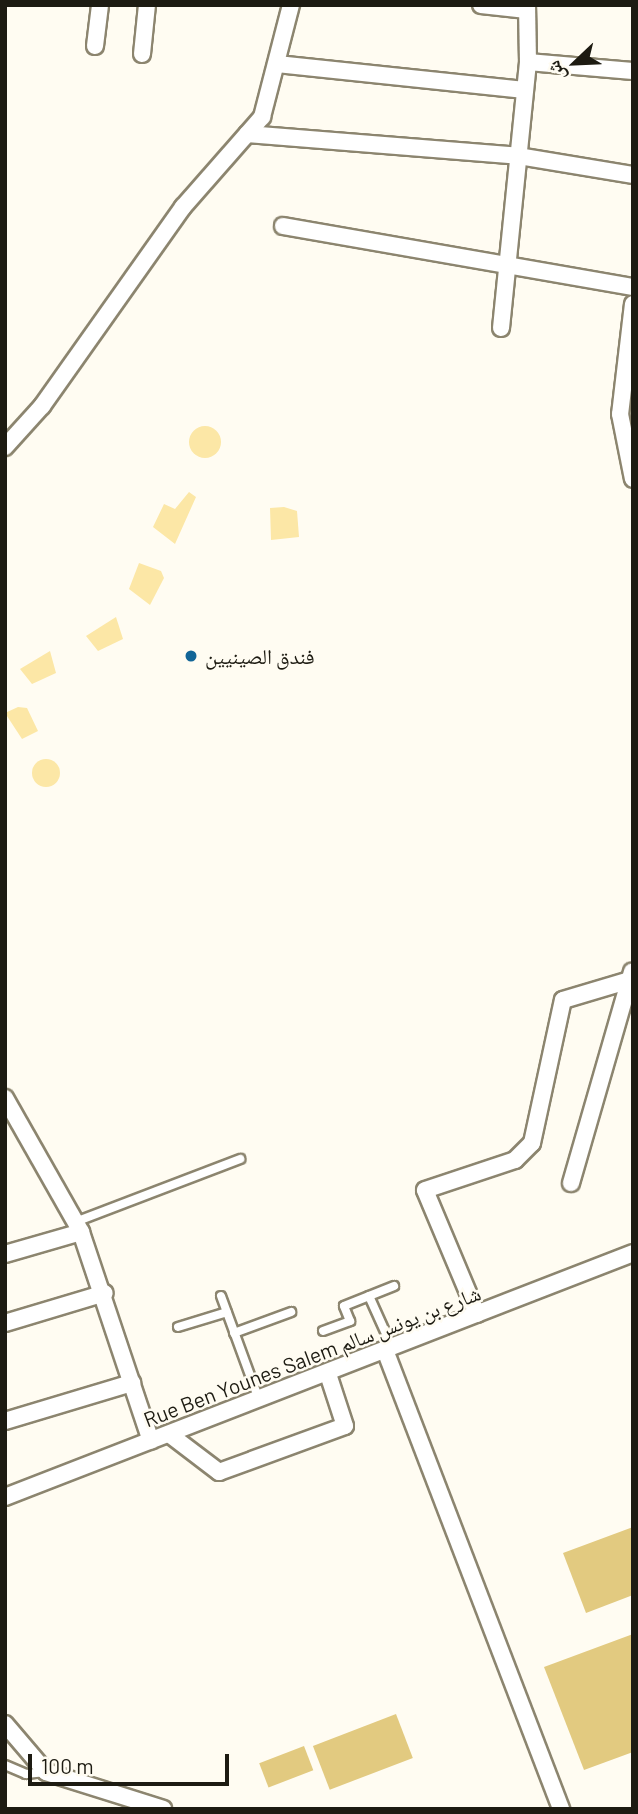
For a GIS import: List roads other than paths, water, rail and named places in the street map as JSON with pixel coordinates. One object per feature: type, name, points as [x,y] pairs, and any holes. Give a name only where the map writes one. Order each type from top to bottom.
[{"type":"street","points":[[95,46],[100,5]]},
{"type":"street","points":[[142,54],[147,5]]},
{"type":"street","points":[[5,447],[42,406],[183,207],[262,117],[291,5]]},
{"type":"street","points":[[481,5],[527,8],[528,62],[501,328]]},
{"type":"street","points":[[528,62],[633,71]]},
{"type":"street","points":[[277,64],[525,90]]},
{"type":"street","points":[[247,134],[518,156],[633,175]]},
{"type":"street","points":[[283,226],[506,268],[633,287]]},
{"type":"street","points":[[633,304],[620,414],[633,479]]},
{"type":"street","points":[[571,1183],[631,975]]},
{"type":"street","points":[[477,1314],[425,1189],[515,1160],[532,1143],[563,1000],[631,975]]},
{"type":"street","points":[[5,1098],[78,1227],[105,1293],[151,1441]]},
{"type":"street","points":[[5,1254],[78,1227]]},
{"type":"street","name":"Rue Ben Younes Salem شارع بن يونس سالم","points":[[5,1497],[328,1374],[633,1253]]},
{"type":"street","points":[[5,1323],[105,1293]]},
{"type":"street","points":[[388,1349],[561,1809]]},
{"type":"street","points":[[169,1434],[219,1472],[345,1426],[328,1374]]},
{"type":"street","points":[[5,1421],[132,1382]]},
{"type":"street","points":[[5,1724],[46,1772],[163,1809]]},
{"type":"lane","points":[[78,1227],[240,1159]]},
{"type":"lane","points":[[323,1331],[350,1321],[344,1306],[394,1286]]},
{"type":"lane","points":[[221,1296],[259,1400]]},
{"type":"lane","points":[[369,1297],[388,1349]]},
{"type":"lane","points":[[178,1327],[227,1312]]},
{"type":"lane","points":[[234,1333],[291,1312]]},
{"type":"lane","points":[[5,1765],[26,1774],[46,1772]]},
{"type":"place","name":"فندق الصينيين","points":[[191,656]]}]
